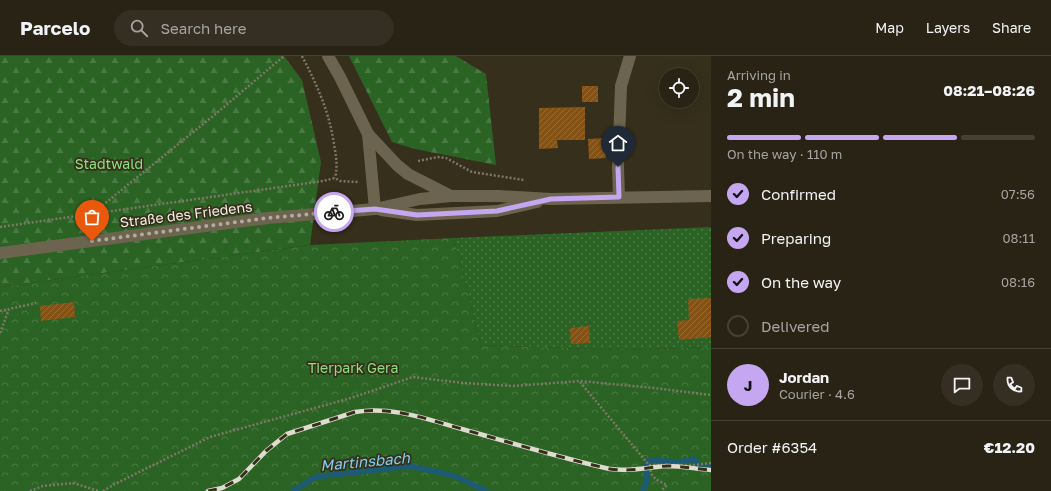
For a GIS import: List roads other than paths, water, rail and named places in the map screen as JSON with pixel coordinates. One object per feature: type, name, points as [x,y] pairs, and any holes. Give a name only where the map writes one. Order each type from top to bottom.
[{"type":"main road","points":[[328,56],[368,134],[397,166],[408,174],[451,196]]},
{"type":"main road","points":[[619,197],[618,167],[621,86],[630,56]]},
{"type":"main road","points":[[368,134],[375,209]]},
{"type":"main road","name":"Straße des Friedens","points":[[0,253],[268,218],[375,209],[415,199],[451,196],[498,196],[551,199],[711,196]]},
{"type":"main road","name":"Straße des Friedens","points":[[375,209],[417,215],[497,211],[551,199]]},
{"type":"waterway","name":"Martinsbach","points":[[642,491],[647,479],[645,466],[650,460],[679,462],[695,459],[699,468],[711,467]]},
{"type":"waterway","name":"Martinsbach","points":[[293,491],[315,477],[410,466],[455,476],[487,491]]},
{"type":"railway","points":[[208,491],[222,488],[239,479],[266,451],[287,434],[355,412],[369,411],[409,414],[610,469],[632,470],[678,466],[711,470]]},
{"type":"park label","name":"Stadtwald","points":[[109,163]]},
{"type":"park label","name":"Tierpark Gera","points":[[353,367]]}]
